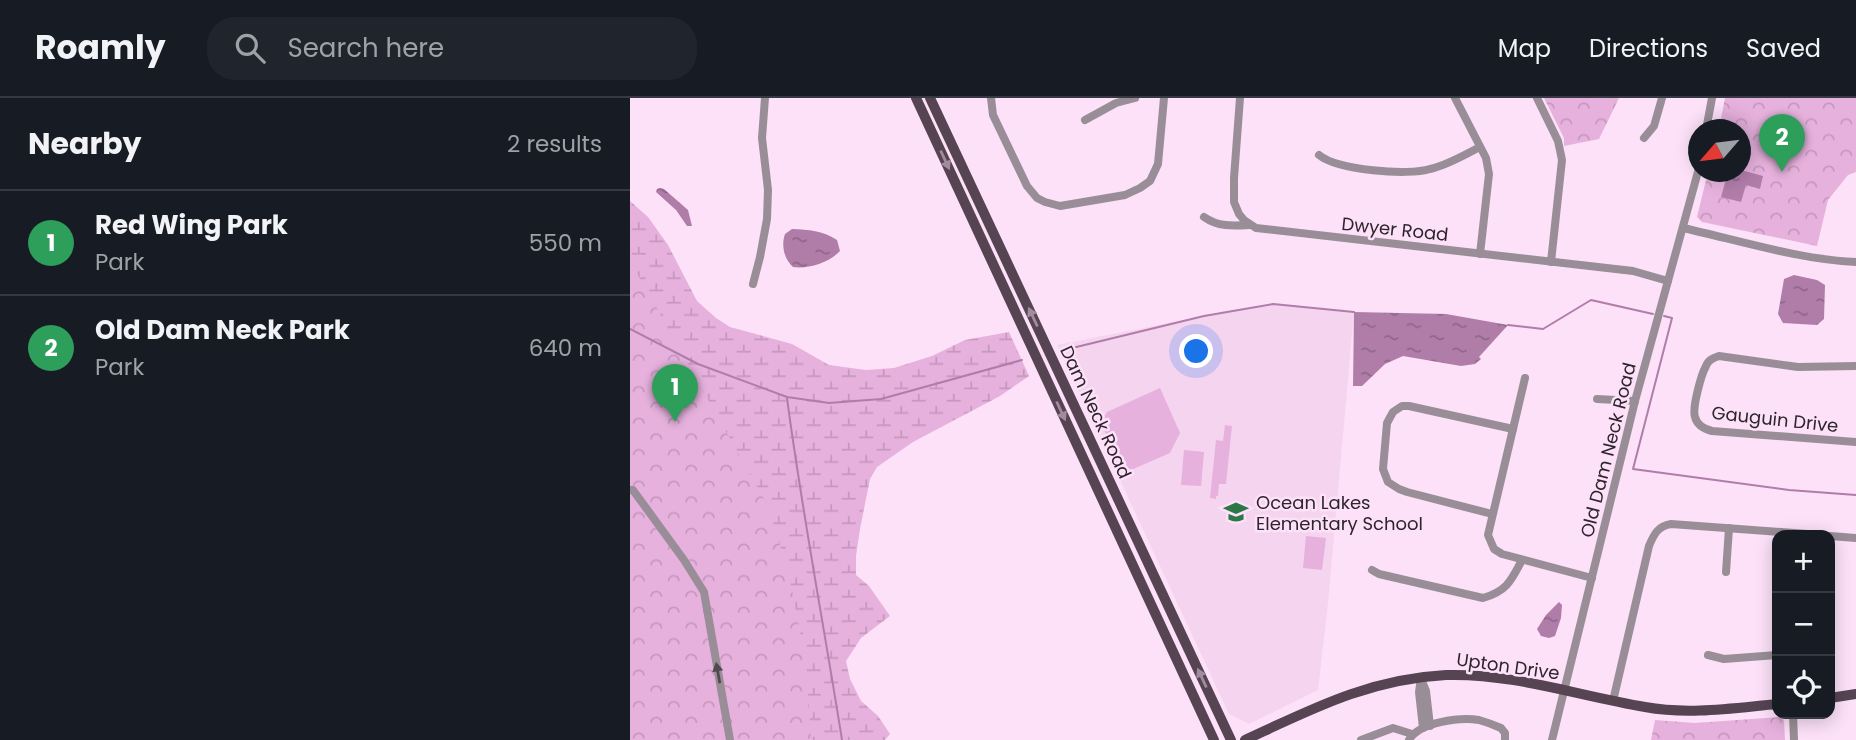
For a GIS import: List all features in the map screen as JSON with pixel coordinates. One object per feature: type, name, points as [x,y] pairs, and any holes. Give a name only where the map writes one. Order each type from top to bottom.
[{"type":"main road","name":"Dam Neck Road","points":[[916,98],[1214,740]]},
{"type":"main road","name":"Dam Neck Road","points":[[930,98],[1231,740]]},
{"type":"main road","points":[[1117,530],[1130,524]]},
{"type":"main road","name":"Upton Drive","points":[[1245,740],[1345,695],[1379,685],[1446,675],[1494,678],[1646,708],[1686,711],[1772,704]]},
{"type":"main road","points":[[1835,697],[1856,694]]},
{"type":"street","points":[[752,284],[767,219],[768,190],[762,138],[765,98]]},
{"type":"street","points":[[991,98],[993,115],[1027,186],[1037,198],[1060,206],[1125,195],[1150,181],[1158,164],[1164,98]]},
{"type":"street","points":[[1085,120],[1116,103],[1135,98]]},
{"type":"street","points":[[1240,98],[1234,202],[1239,214],[1250,225]]},
{"type":"street","points":[[1455,98],[1486,158],[1489,174],[1480,254]]},
{"type":"street","points":[[1537,98],[1558,141],[1562,160],[1551,262]]},
{"type":"street","points":[[1644,138],[1654,126],[1662,98]]},
{"type":"street","points":[[1708,119],[1712,98]]},
{"type":"street","points":[[1319,155],[1332,163],[1417,172],[1439,167],[1480,147]]},
{"type":"street","name":"Old Dam Neck Road","points":[[1552,740],[1635,401],[1695,182]]},
{"type":"street","name":"Dwyer Road","points":[[1205,217],[1220,225],[1250,225],[1261,229],[1633,271],[1668,281]]},
{"type":"street","points":[[1683,228],[1781,251],[1856,262]]},
{"type":"street","name":"Gauguin Drive","points":[[1856,366],[1798,367],[1719,356],[1706,366],[1694,415],[1699,425],[1712,431],[1856,442]]},
{"type":"street","points":[[1525,378],[1492,514],[1488,535],[1491,544],[1503,554],[1592,578]]},
{"type":"street","points":[[1597,400],[1635,401]]},
{"type":"street","points":[[1492,514],[1392,486],[1382,469],[1387,423],[1397,408],[1409,406],[1513,429]]},
{"type":"street","points":[[630,490],[633,490],[684,560],[704,592],[730,740]]},
{"type":"street","points":[[1614,701],[1649,546],[1656,531],[1671,524],[1772,532]]},
{"type":"street","points":[[1726,572],[1729,528]]},
{"type":"street","points":[[1835,536],[1856,538]]},
{"type":"street","points":[[1372,570],[1379,574],[1483,598],[1496,594],[1510,584],[1522,560]]},
{"type":"street","points":[[1708,655],[1724,659],[1772,655]]},
{"type":"street","points":[[1421,678],[1426,691],[1427,727]]},
{"type":"street","points":[[1793,719],[1794,740]]},
{"type":"street","points":[[1361,740],[1393,728],[1411,737],[1418,729],[1460,720],[1479,720],[1501,728],[1505,733],[1505,740]]},
{"type":"shaded area","name":"Ocean Lakes Elementary School","points":[[1273,304],[1354,312],[1318,690],[1249,724],[1229,714],[1057,345]]},
{"type":"green space","points":[[1544,98],[1619,98],[1599,139],[1564,146],[1564,138]]},
{"type":"green space","points":[[1725,98],[1856,98],[1856,172],[1848,175],[1828,200],[1817,246],[1702,222],[1697,217],[1706,182],[1751,182],[1751,119],[1721,119]]},
{"type":"green space","points":[[630,201],[648,217],[668,245],[697,301],[716,318],[730,327],[792,344],[829,365],[866,370],[894,368],[932,356],[965,340],[1009,332],[1029,376],[1000,396],[913,442],[877,467],[870,479],[856,556],[856,575],[869,586],[890,616],[861,638],[846,661],[850,679],[861,701],[878,716],[890,734],[885,740],[782,740],[630,410]]},
{"type":"green space","points":[[630,261],[768,506],[789,575],[806,662],[811,740],[630,740]]},
{"type":"green space","points":[[1160,388],[1180,433],[1170,453],[1124,473],[1101,423],[1107,412]]},
{"type":"green space","points":[[1225,425],[1232,426],[1226,484],[1219,484],[1216,499],[1210,498],[1216,440],[1223,441]]},
{"type":"green space","points":[[1184,450],[1204,452],[1201,486],[1181,485]]},
{"type":"green space","points":[[1306,536],[1326,538],[1322,570],[1303,568]]},
{"type":"green space","points":[[1783,719],[1785,740],[1651,740],[1655,720],[1695,723]]},
{"type":"water","points":[[1751,173],[1763,176],[1760,189],[1746,185],[1741,202],[1721,197],[1725,182],[1751,182]]},
{"type":"water","points":[[660,188],[688,210],[692,226],[687,226],[676,210],[656,192]]},
{"type":"water","points":[[792,229],[826,234],[837,240],[840,251],[818,264],[793,267],[785,256],[783,247],[785,234]]},
{"type":"water","points":[[1794,275],[1817,280],[1825,285],[1824,319],[1817,325],[1783,323],[1778,314],[1784,279]]},
{"type":"water","points":[[1354,312],[1446,314],[1508,325],[1475,364],[1461,366],[1403,356],[1385,364],[1362,386],[1353,386]]},
{"type":"water","points":[[1559,602],[1562,605],[1561,618],[1555,636],[1541,636],[1537,629]]},
{"type":"waterway","points":[[1508,325],[1543,329],[1591,300],[1653,314]]},
{"type":"waterway","points":[[1064,350],[1204,316],[1273,304],[1354,312]]},
{"type":"waterway","points":[[1664,316],[1672,318],[1633,469],[1789,490],[1856,495]]},
{"type":"waterway","points":[[630,329],[698,364],[787,397],[829,403],[881,399],[1022,360]]},
{"type":"waterway","points":[[787,398],[842,740]]},
{"type":"place","name":"Old Dam Neck Park","points":[[1782,172]]},
{"type":"place","name":"Red Wing Park","points":[[675,422]]},
{"type":"place","name":"Ocean Lakes Elementary School","points":[[1236,512]]}]
